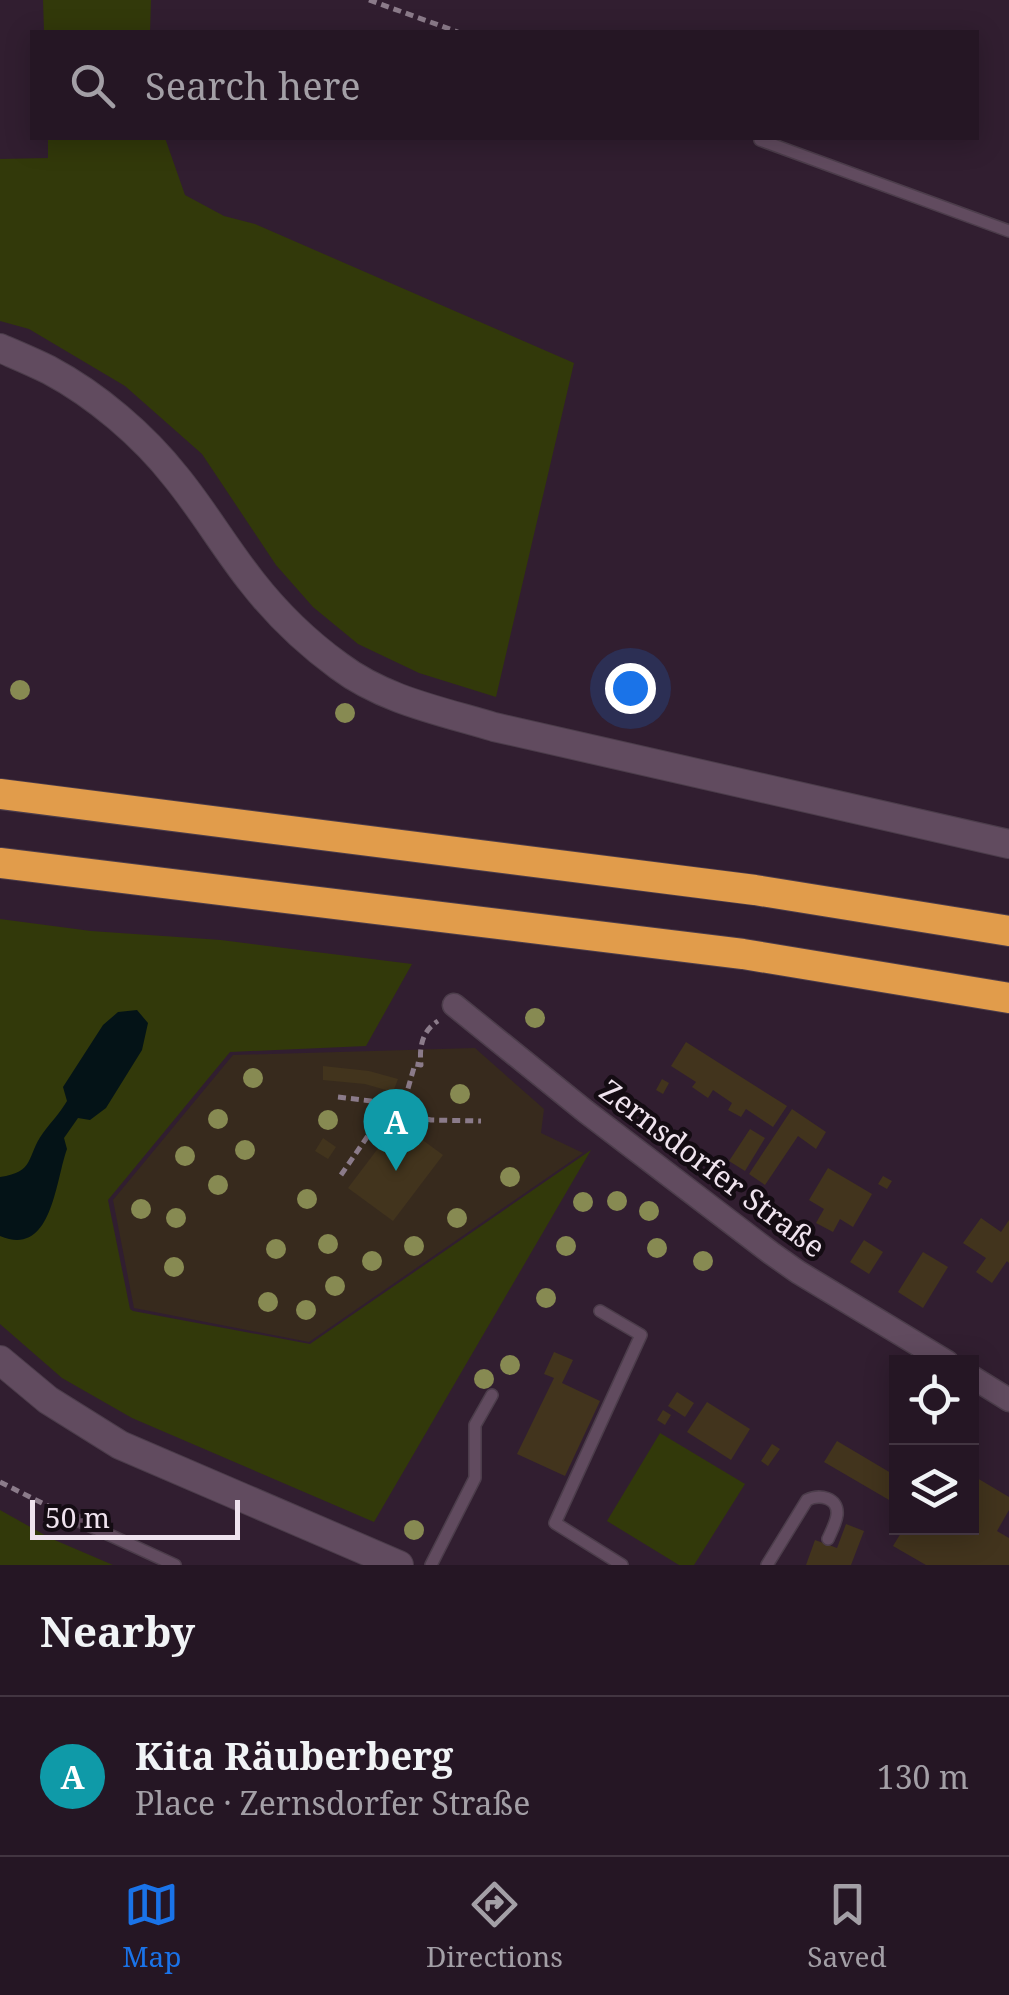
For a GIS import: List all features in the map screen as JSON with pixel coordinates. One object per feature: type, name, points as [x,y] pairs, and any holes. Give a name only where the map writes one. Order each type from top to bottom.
[{"type":"highway","points":[[0,794],[755,890],[1009,931]]},
{"type":"highway","points":[[0,862],[743,954],[1009,998]]},
{"type":"main road","points":[[0,348],[50,370],[94,399],[144,442],[175,476],[252,582],[294,630],[372,687],[494,727],[1009,844]]},
{"type":"main road","points":[[0,1360],[48,1400],[120,1444],[399,1565]]},
{"type":"street","name":"Zernsdorfer Straße","points":[[454,1005],[585,1111],[798,1272],[935,1355]]},
{"type":"street","points":[[979,1382],[1009,1400]]},
{"type":"lane","points":[[760,140],[1009,231]]},
{"type":"lane","points":[[600,1310],[641,1335],[555,1523],[622,1565]]},
{"type":"lane","points":[[431,1565],[475,1478],[475,1424],[492,1396]]},
{"type":"lane","points":[[767,1565],[807,1500],[816,1496],[827,1498],[836,1506],[828,1539]]},
{"type":"lane","points":[[66,1515],[174,1565]]},
{"type":"path","points":[[369,0],[452,30]]},
{"type":"path","points":[[402,1113],[415,1064],[421,1065],[419,1051]]},
{"type":"path","points":[[338,1097],[371,1101],[431,1120],[481,1121]]},
{"type":"path","points":[[341,1176],[388,1106]]},
{"type":"path","points":[[0,1482],[66,1515]]},
{"type":"shaded area","points":[[137,1010],[148,1023],[142,1050],[106,1108],[90,1120],[78,1118],[64,1138],[67,1149],[41,1227],[31,1236],[17,1240],[0,1236],[0,1177],[20,1171],[29,1162],[38,1141],[67,1101],[63,1087],[103,1025],[118,1012]]},
{"type":"shaded area","points":[[475,1048],[544,1109],[541,1133],[583,1153],[309,1342],[134,1308],[113,1200],[233,1055]]},
{"type":"green space","points":[[43,0],[151,0],[150,30],[44,30]]},
{"type":"green space","points":[[48,140],[166,140],[185,195],[224,216],[255,224],[574,363],[496,697],[419,673],[358,644],[313,607],[276,565],[202,454],[125,386],[29,329],[0,321],[0,159],[48,158]]},
{"type":"green space","points":[[0,919],[91,931],[221,940],[412,964],[366,1046],[230,1052],[108,1200],[133,1311],[310,1344],[591,1150],[374,1522],[132,1418],[62,1378],[0,1324]]},
{"type":"green space","points":[[660,1433],[745,1484],[694,1565],[679,1565],[607,1521]]},
{"type":"green space","points":[[0,1510],[50,1538],[113,1565],[0,1565]]},
{"type":"building","points":[[686,1042],[787,1106],[773,1127],[746,1109],[741,1117],[728,1110],[732,1103],[713,1090],[708,1098],[692,1087],[696,1082],[671,1066]]},
{"type":"building","points":[[323,1066],[398,1079],[393,1092],[365,1084],[323,1080]]},
{"type":"building","points":[[662,1079],[669,1083],[663,1094],[656,1090]]},
{"type":"building","points":[[792,1109],[826,1132],[816,1149],[798,1136],[765,1185],[749,1174]]},
{"type":"building","points":[[398,1122],[443,1155],[393,1221],[348,1188]]},
{"type":"building","points":[[750,1129],[765,1138],[745,1171],[729,1161]]},
{"type":"building","points":[[323,1138],[336,1147],[328,1159],[315,1151]]},
{"type":"building","points":[[828,1168],[872,1194],[853,1227],[840,1219],[833,1232],[816,1223],[824,1209],[809,1200]]},
{"type":"building","points":[[883,1176],[892,1181],[887,1189],[878,1184]]},
{"type":"building","points":[[981,1218],[1001,1232],[1009,1220],[1009,1263],[992,1283],[976,1272],[986,1258],[963,1243]]},
{"type":"building","points":[[864,1240],[883,1252],[869,1274],[850,1262]]},
{"type":"building","points":[[923,1252],[948,1267],[923,1308],[898,1292]]},
{"type":"building","points":[[554,1352],[573,1360],[562,1383],[600,1401],[565,1476],[517,1454],[554,1378],[544,1374]]},
{"type":"building","points":[[677,1392],[694,1403],[685,1417],[668,1406]]},
{"type":"building","points":[[707,1402],[750,1429],[731,1460],[687,1432]]},
{"type":"building","points":[[663,1410],[671,1415],[665,1425],[657,1420]]},
{"type":"building","points":[[837,1441],[889,1472],[889,1500],[824,1462]]},
{"type":"building","points":[[772,1444],[780,1449],[768,1466],[761,1461]]},
{"type":"building","points":[[979,1479],[1009,1497],[1009,1510],[997,1531],[1009,1538],[1009,1565],[926,1565],[893,1546],[900,1535],[979,1535]]},
{"type":"building","points":[[846,1524],[864,1531],[851,1565],[806,1565],[815,1540],[837,1548]]},
{"type":"place","name":"Kita Räuberberg","points":[[396,1171]]}]
